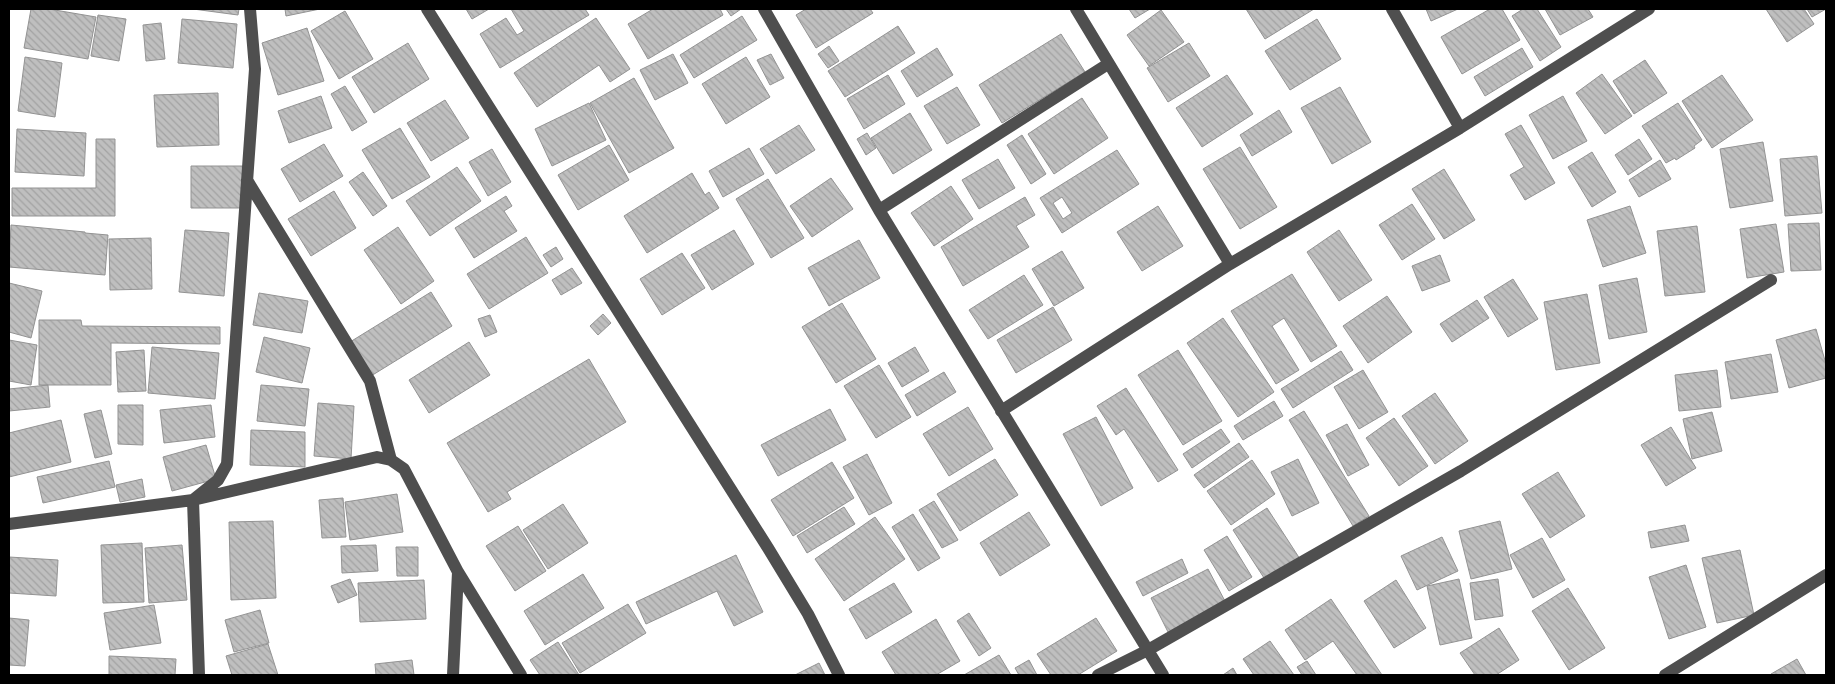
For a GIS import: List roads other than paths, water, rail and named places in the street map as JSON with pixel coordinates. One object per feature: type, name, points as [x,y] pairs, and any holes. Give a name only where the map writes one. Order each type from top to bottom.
[{"type":"street","points":[[193,500],[218,480],[227,464],[255,69],[250,9]]},
{"type":"street","points":[[427,9],[768,548],[808,614],[838,675]]},
{"type":"street","points":[[764,9],[879,210],[1163,675]]},
{"type":"street","points":[[1076,9],[1230,264]]},
{"type":"street","points":[[1392,9],[1460,128]]},
{"type":"street","points":[[1001,411],[1230,264],[1460,128],[1649,9]]},
{"type":"street","points":[[879,210],[1108,64]]},
{"type":"street","points":[[247,180],[370,381],[391,460]]},
{"type":"street","points":[[1098,675],[1148,650],[1462,471],[1771,280]]},
{"type":"street","points":[[9,524],[193,500],[377,457],[391,460],[404,469],[458,572],[521,675]]},
{"type":"street","points":[[218,480],[224,493]]},
{"type":"street","points":[[193,500],[198,675]]},
{"type":"street","points":[[453,675],[458,572]]},
{"type":"street","points":[[1665,675],[1826,575]]}]
